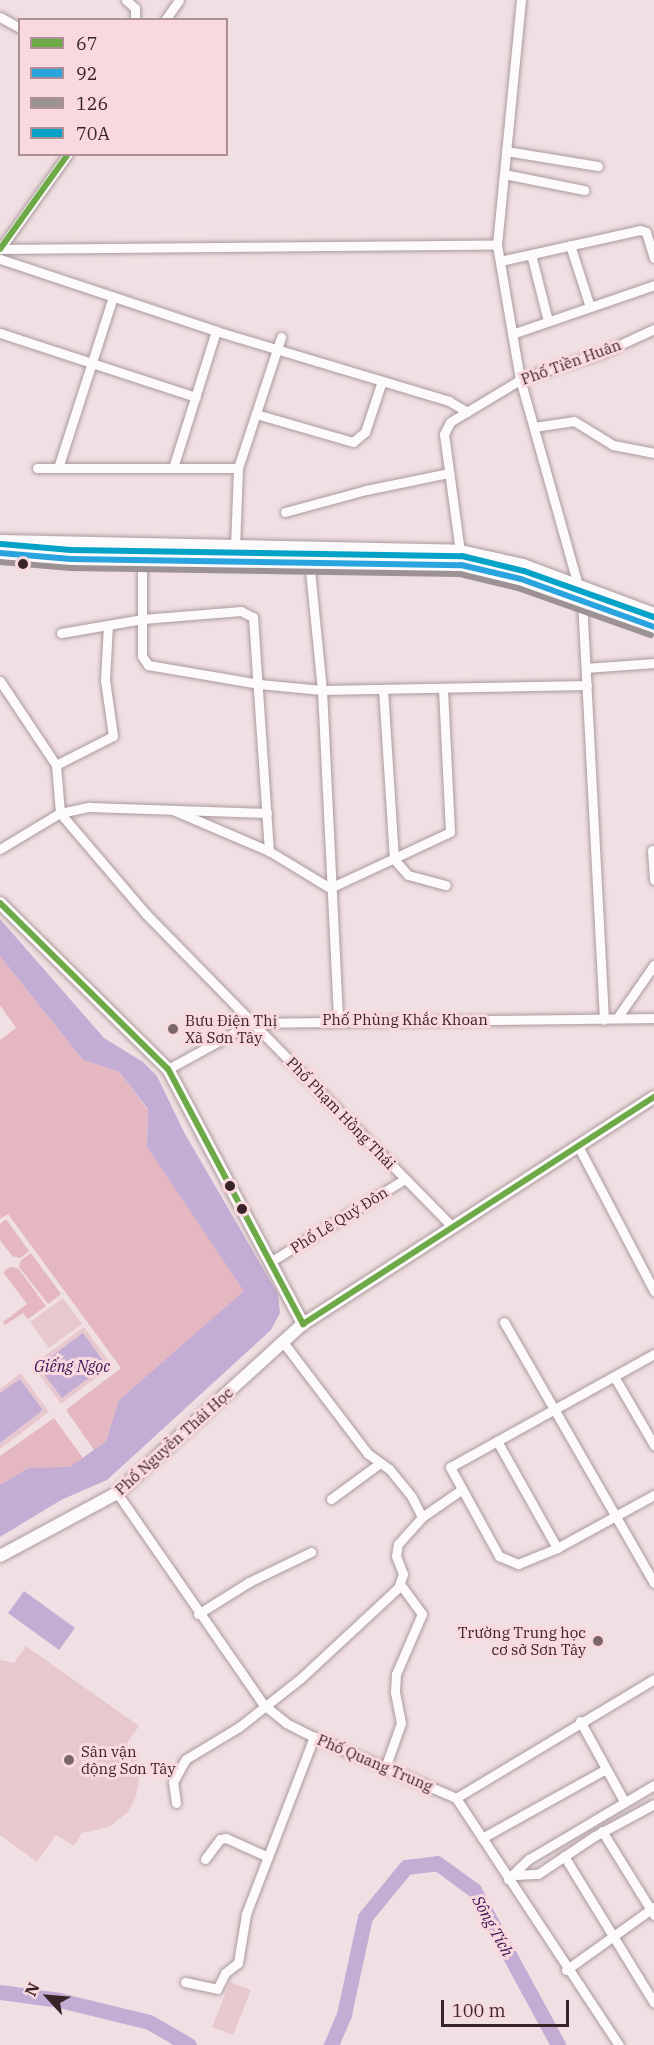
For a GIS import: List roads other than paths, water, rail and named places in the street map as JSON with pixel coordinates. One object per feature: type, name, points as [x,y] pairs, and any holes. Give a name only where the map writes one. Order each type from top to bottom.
[{"type":"highway","points":[[0,542],[460,552],[523,566],[654,615]]},
{"type":"highway","points":[[0,553],[142,560],[461,565],[582,600],[654,627]]},
{"type":"main road","points":[[0,903],[168,1069],[303,1324]]},
{"type":"main road","name":"Phố Nguyễn Thái Học","points":[[0,1556],[117,1493],[303,1324],[654,1097]]},
{"type":"street","points":[[126,0],[135,8],[135,18]]},
{"type":"street","points":[[166,18],[179,0]]},
{"type":"street","points":[[521,0],[497,245],[520,380],[578,586]]},
{"type":"street","points":[[0,16],[18,26]]},
{"type":"street","points":[[506,152],[598,166]]},
{"type":"street","points":[[0,249],[67,156]]},
{"type":"street","points":[[504,174],[584,190]]},
{"type":"street","points":[[500,261],[640,230],[646,232],[654,258]]},
{"type":"street","points":[[0,249],[497,245]]},
{"type":"street","points":[[570,245],[590,307]]},
{"type":"street","points":[[531,254],[548,321]]},
{"type":"street","points":[[0,259],[216,331],[449,401],[467,412]]},
{"type":"street","points":[[512,334],[654,285]]},
{"type":"street","points":[[58,468],[113,297]]},
{"type":"street","name":"Phố Tiền Huân","points":[[460,552],[449,473],[446,428],[467,412],[520,380],[602,353],[654,329]]},
{"type":"street","points":[[173,468],[216,331]]},
{"type":"street","points":[[0,333],[196,397]]},
{"type":"street","points":[[235,547],[238,468],[281,337]]},
{"type":"street","points":[[256,414],[353,442],[365,432],[382,381]]},
{"type":"street","points":[[534,427],[574,421],[613,445],[654,453]]},
{"type":"street","points":[[37,468],[238,468]]},
{"type":"street","points":[[285,512],[366,490],[449,473]]},
{"type":"street","points":[[142,560],[142,656],[148,665],[259,684],[322,690],[587,685]]},
{"type":"street","points":[[309,561],[322,690],[338,1019]]},
{"type":"street","points":[[582,600],[604,1018]]},
{"type":"street","points":[[61,633],[141,619],[248,613],[256,626],[269,851]]},
{"type":"street","points":[[56,765],[113,736],[105,680],[108,625]]},
{"type":"street","points":[[586,668],[654,663]]},
{"type":"street","points":[[0,681],[56,765],[60,813]]},
{"type":"street","points":[[330,888],[450,832],[443,688]]},
{"type":"street","points":[[383,689],[394,859],[408,875],[446,885]]},
{"type":"street","points":[[0,849],[60,813],[89,807],[267,813]]},
{"type":"street","points":[[173,810],[269,851],[330,888]]},
{"type":"street","name":"Phố Phạm Hồng Thái","points":[[60,813],[146,914],[452,1227]]},
{"type":"street","points":[[651,850],[654,880]]},
{"type":"street","points":[[617,1018],[654,965]]},
{"type":"street","name":"Phố Phùng Khắc Khoan","points":[[168,1069],[252,1023],[338,1019],[654,1017]]},
{"type":"street","points":[[578,1146],[654,1292]]},
{"type":"street","name":"Phố Lê Quý Đôn","points":[[270,1262],[405,1179]]},
{"type":"street","points":[[504,1322],[654,1583]]},
{"type":"street","points":[[283,1342],[368,1455],[380,1463],[412,1497],[422,1517]]},
{"type":"street","points":[[654,1354],[615,1378],[555,1408],[450,1467],[460,1490],[499,1556],[507,1562],[518,1564],[557,1548],[617,1518],[654,1495]]},
{"type":"street","points":[[615,1378],[654,1445]]},
{"type":"street","points":[[497,1441],[557,1548]]},
{"type":"street","points":[[331,1499],[380,1463]]},
{"type":"street","points":[[176,1803],[173,1782],[179,1766],[195,1752],[239,1727],[309,1671],[400,1584],[403,1574],[396,1556],[398,1544],[422,1517],[460,1490]]},
{"type":"street","name":"Phố Quang Trung","points":[[117,1493],[198,1614],[264,1705],[285,1723],[456,1798]]},
{"type":"street","points":[[198,1614],[249,1582],[312,1552]]},
{"type":"street","points":[[386,1768],[401,1723],[395,1692],[396,1674],[422,1614],[400,1584]]},
{"type":"street","points":[[619,2045],[566,1970],[512,1877],[482,1838],[456,1798],[580,1721],[654,1679]]},
{"type":"street","points":[[580,1721],[604,1770],[624,1801]]},
{"type":"street","points":[[185,1982],[215,1989],[238,1963],[243,1923],[314,1737]]},
{"type":"street","points":[[482,1838],[604,1770]]},
{"type":"street","points":[[512,1877],[529,1859],[654,1785]]},
{"type":"street","points":[[512,1877],[538,1874],[602,1831],[654,1804]]},
{"type":"street","points":[[566,1970],[653,1910],[602,1831]]},
{"type":"street","points":[[205,1859],[220,1839],[226,1838],[268,1857]]},
{"type":"street","points":[[564,1856],[654,2003]]},
{"type":"water","points":[[0,919],[104,1038],[143,1062],[157,1076],[185,1134],[278,1294],[280,1313],[271,1330],[107,1480],[61,1500],[0,1537],[0,1485],[28,1468],[70,1467],[106,1441],[119,1400],[244,1291],[147,1147],[148,1109],[119,1072],[83,1060],[0,956]]},
{"type":"water","name":"Giếng Ngọc","points":[[83,1333],[106,1365],[62,1398],[38,1366]]},
{"type":"water","name":"Giếng Ngọc","points":[[20,1379],[43,1410],[0,1443],[0,1393]]},
{"type":"water","points":[[24,1591],[75,1628],[59,1650],[8,1613]]},
{"type":"waterway","name":"Sông Tích","points":[[331,2045],[344,2014],[365,1917],[406,1867],[437,1863],[474,1890],[558,2045]]},
{"type":"waterway","name":"Sông Tích","points":[[0,1992],[59,2000],[149,2022],[189,2045]]},
{"type":"place","name":"Bưu Điện Thị Xã Sơn Tây","points":[[173,1029]]},
{"type":"place","name":"Trường Trung học cơ sở Sơn Tây","points":[[598,1641]]},
{"type":"place","name":"Sân vận động Sơn Tây","points":[[69,1760]]}]
